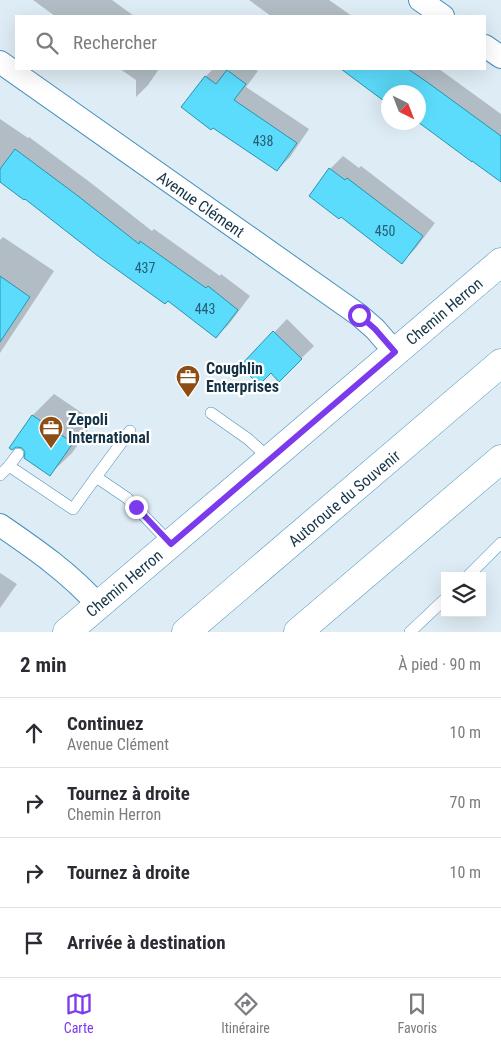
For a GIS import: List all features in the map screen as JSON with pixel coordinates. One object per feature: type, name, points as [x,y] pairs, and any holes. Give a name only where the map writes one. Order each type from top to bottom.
[{"type":"main road","name":"Chemin Herron","points":[[67,632],[501,262]]},
{"type":"main road","name":"Autoroute du Souvenir","points":[[186,632],[501,364]]},
{"type":"main road","points":[[298,632],[501,459]]},
{"type":"street","points":[[420,0],[442,15]]},
{"type":"street","points":[[486,47],[501,57]]},
{"type":"street","name":"Avenue Clément","points":[[0,62],[359,315],[375,329],[395,352]]},
{"type":"street","points":[[2,532],[54,562],[77,582],[98,605]]},
{"type":"lane","points":[[210,413],[248,439],[270,459]]},
{"type":"lane","points":[[9,466],[73,509],[130,430]]},
{"type":"lane","points":[[0,475],[18,454]]},
{"type":"lane","points":[[96,477],[127,498],[171,544]]},
{"type":"lane","points":[[472,572],[501,543]]},
{"type":"lane","points":[[410,632],[441,603]]},
{"type":"building","points":[[227,70],[246,84],[234,100],[297,143],[277,171],[213,128],[211,130],[181,107],[205,76],[216,84]]},
{"type":"building","points":[[342,70],[409,70],[427,82],[501,136],[501,182],[426,128],[426,85],[381,85],[381,99]]},
{"type":"building","points":[[15,149],[139,244],[140,241],[206,288],[208,286],[238,310],[216,338],[168,301],[165,304],[98,256],[0,182],[0,169]]},
{"type":"building","points":[[329,168],[345,180],[347,178],[423,236],[402,264],[341,217],[339,219],[309,196]]},
{"type":"building","points":[[0,276],[30,297],[0,342]]},
{"type":"building","points":[[273,331],[302,359],[279,382],[271,373],[259,385],[240,366]]},
{"type":"building","points":[[32,415],[73,443],[50,476],[24,458],[25,452],[22,448],[16,447],[12,450],[9,448]]},
{"type":"place","name":"Coughlin Enterprises","points":[[188,398]]},
{"type":"place","name":"Zepoli International","points":[[51,449]]},
{"type":"route","points":[[136,507],[171,544],[395,352],[375,329],[359,315]]}]
